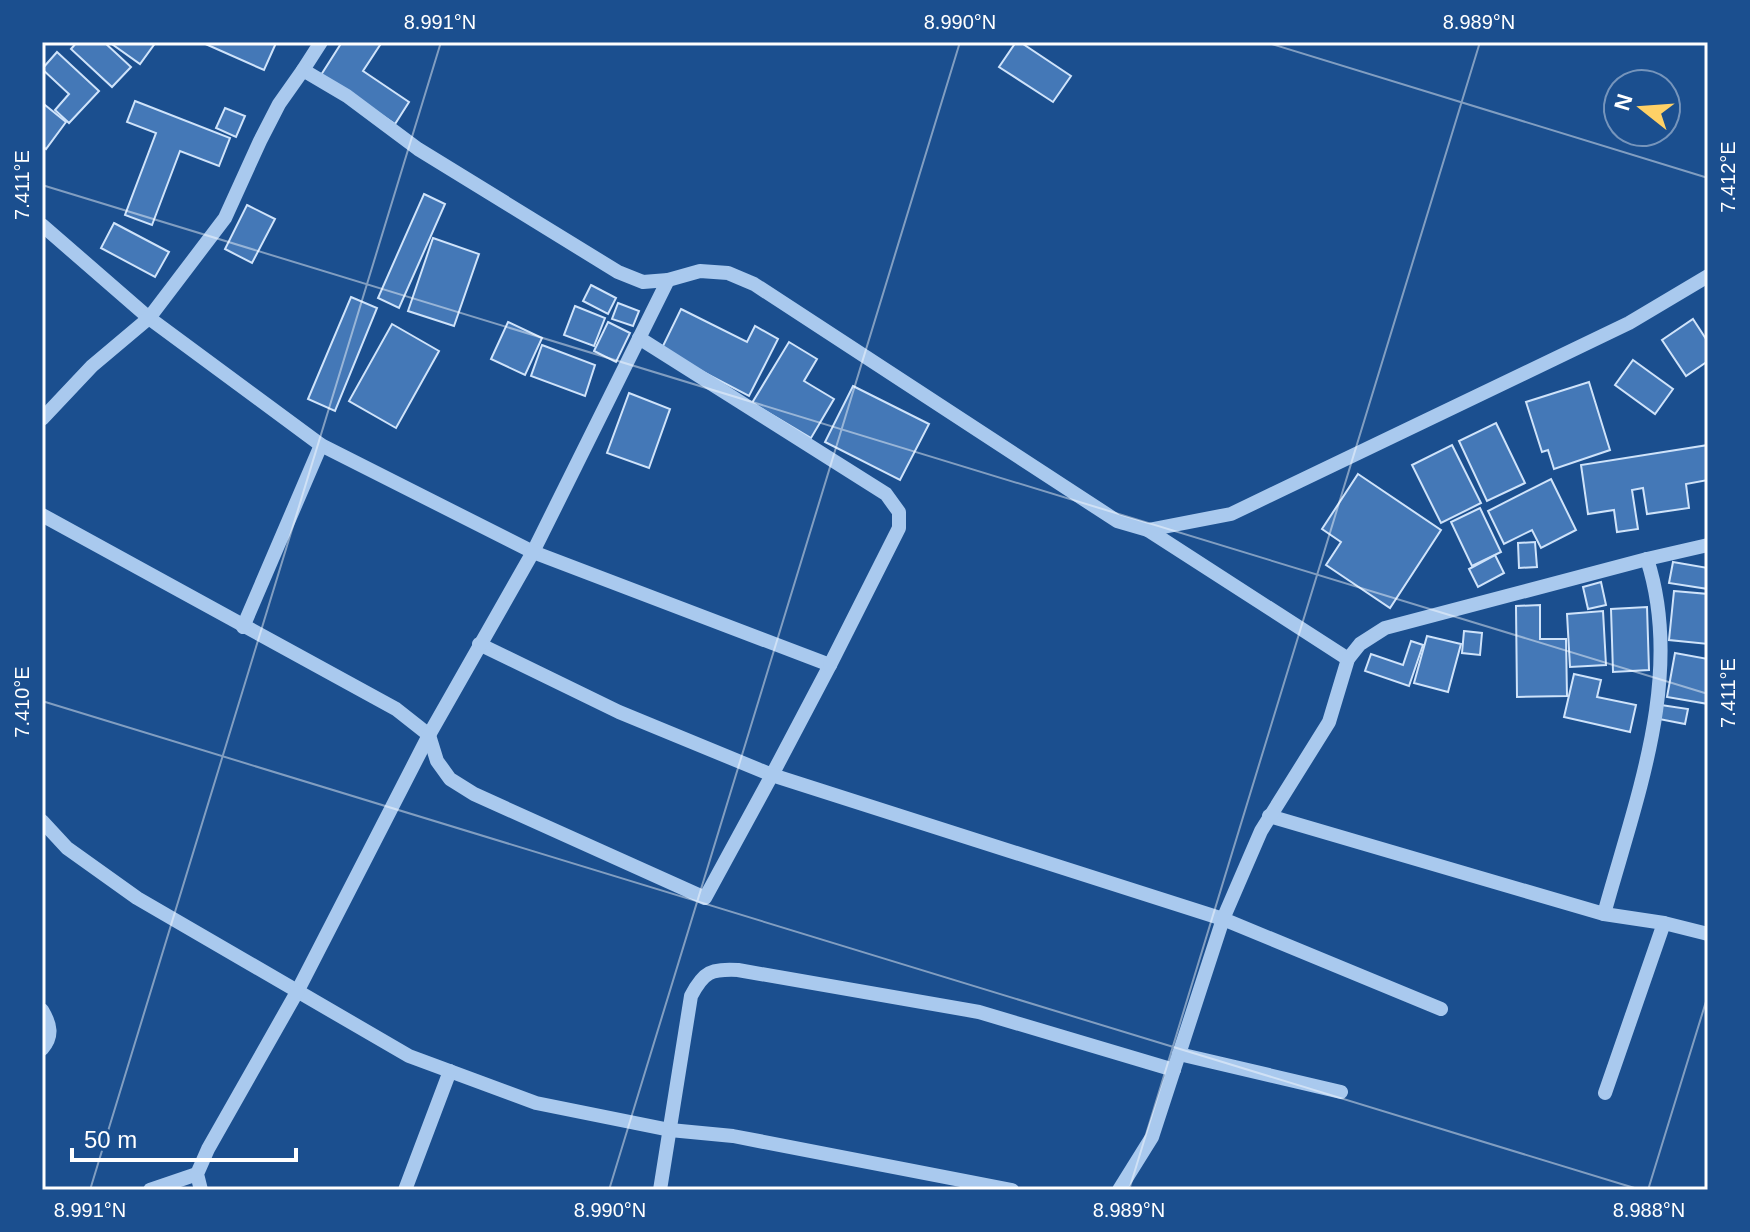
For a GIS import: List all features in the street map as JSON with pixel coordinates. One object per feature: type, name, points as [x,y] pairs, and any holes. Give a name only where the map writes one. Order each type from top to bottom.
[{"type":"street","points":[[42,419],[92,366],[149,318],[225,218],[279,104],[321,42]]},
{"type":"street","points":[[303,70],[347,96],[418,149],[618,272],[643,282],[668,280],[700,271],[728,273],[754,284],[1117,521],[1148,530],[1348,659]]},
{"type":"street","points":[[42,225],[149,318],[321,445],[533,552],[830,665]]},
{"type":"street","points":[[1148,530],[1231,514],[1629,323],[1707,278]]},
{"type":"street","points":[[201,1190],[197,1174],[208,1149],[297,992],[429,735],[533,552],[668,280]]},
{"type":"street","points":[[42,515],[396,709],[429,735],[437,761],[450,779],[474,794],[705,898],[830,665],[899,528],[899,512],[886,494],[639,338]]},
{"type":"street","points":[[243,627],[321,445]]},
{"type":"street","points":[[1119,1190],[1152,1137],[1223,919],[1269,816],[1329,722],[1348,659],[1360,644],[1385,628],[1708,545]]},
{"type":"street","points":[[1604,914],[1651,743],[1656,709],[1661,622],[1647,559]]},
{"type":"street","points":[[479,644],[619,712],[772,775],[1223,919],[1441,1009]]},
{"type":"street","points":[[1269,816],[1604,914],[1664,923],[1708,934]]},
{"type":"street","points":[[42,821],[67,848],[137,898],[409,1056],[536,1103],[670,1130],[733,1136],[1012,1190]]},
{"type":"street","points":[[1605,1093],[1664,923]]},
{"type":"street","points":[[660,1190],[691,996],[701,976],[718,969],[979,1012],[1174,1070]]},
{"type":"street","points":[[42,1010],[49,1023],[49,1040],[42,1049]]},
{"type":"street","points":[[1179,1054],[1341,1092]]},
{"type":"street","points":[[405,1190],[450,1071]]},
{"type":"street","points":[[150,1190],[197,1174]]},
{"type":"building","points":[[77,42],[104,42],[131,67],[112,87],[71,49]]},
{"type":"building","points":[[109,42],[156,42],[140,64]]},
{"type":"building","points":[[201,42],[273,42],[276,43],[264,70]]},
{"type":"building","points":[[342,42],[382,42],[363,71],[409,102],[395,124],[321,75]]},
{"type":"building","points":[[1016,42],[1071,76],[1053,102],[999,67]]},
{"type":"building","points":[[57,52],[99,91],[69,123],[55,110],[69,94],[42,69]]},
{"type":"building","points":[[135,101],[230,138],[219,166],[180,151],[152,225],[125,215],[156,133],[127,122]]},
{"type":"building","points":[[45,105],[66,122],[46,149],[42,146],[42,109]]},
{"type":"building","points":[[225,108],[245,116],[236,137],[216,128]]},
{"type":"building","points":[[424,194],[445,204],[399,308],[378,298]]},
{"type":"building","points":[[247,205],[275,219],[252,263],[225,249]]},
{"type":"building","points":[[114,223],[169,252],[155,277],[101,248]]},
{"type":"building","points":[[433,238],[479,254],[454,326],[408,311]]},
{"type":"building","points":[[591,285],[616,298],[608,314],[583,301]]},
{"type":"building","points":[[351,297],[377,308],[335,411],[308,399]]},
{"type":"building","points":[[618,303],[639,311],[633,326],[612,319]]},
{"type":"building","points":[[575,306],[605,318],[594,346],[564,335]]},
{"type":"building","points":[[681,309],[747,342],[755,326],[778,339],[749,396],[661,350]]},
{"type":"building","points":[[1693,319],[1708,342],[1708,361],[1686,376],[1662,340]]},
{"type":"building","points":[[508,322],[542,338],[525,375],[491,359]]},
{"type":"building","points":[[608,322],[630,333],[616,362],[594,351]]},
{"type":"building","points":[[392,324],[439,351],[396,428],[349,401]]},
{"type":"building","points":[[789,342],[817,359],[804,381],[834,399],[811,438],[752,403]]},
{"type":"building","points":[[542,345],[595,365],[585,396],[531,376]]},
{"type":"building","points":[[1633,360],[1673,389],[1655,414],[1615,385]]},
{"type":"building","points":[[1589,382],[1610,450],[1554,469],[1548,450],[1542,452],[1526,402]]},
{"type":"building","points":[[853,386],[929,424],[900,480],[825,442]]},
{"type":"building","points":[[629,393],[670,409],[649,468],[607,453]]},
{"type":"building","points":[[1496,423],[1525,483],[1487,501],[1459,441]]},
{"type":"building","points":[[1452,445],[1481,503],[1441,523],[1412,465]]},
{"type":"building","points":[[1708,445],[1708,480],[1686,484],[1689,508],[1647,514],[1643,488],[1632,490],[1638,529],[1617,532],[1614,510],[1588,514],[1581,465]]},
{"type":"building","points":[[1358,474],[1441,530],[1390,608],[1326,565],[1341,542],[1322,529]]},
{"type":"building","points":[[1551,479],[1576,530],[1541,548],[1532,530],[1504,544],[1488,511]]},
{"type":"building","points":[[1480,508],[1501,552],[1472,566],[1451,522]]},
{"type":"building","points":[[1535,542],[1537,567],[1519,568],[1518,543]]},
{"type":"building","points":[[1495,555],[1504,573],[1478,587],[1469,569]]},
{"type":"building","points":[[1673,562],[1708,568],[1708,589],[1669,583]]},
{"type":"building","points":[[1601,582],[1606,605],[1588,609],[1583,587]]},
{"type":"building","points":[[1674,591],[1708,594],[1708,644],[1669,640]]},
{"type":"building","points":[[1540,605],[1540,639],[1566,639],[1567,696],[1517,697],[1516,606]]},
{"type":"building","points":[[1647,607],[1649,670],[1613,672],[1611,609]]},
{"type":"building","points":[[1603,611],[1606,665],[1570,667],[1567,614]]},
{"type":"building","points":[[1464,631],[1482,633],[1480,655],[1462,653]]},
{"type":"building","points":[[1427,636],[1461,644],[1448,692],[1414,683]]},
{"type":"building","points":[[1411,641],[1423,645],[1409,686],[1365,671],[1371,654],[1403,665]]},
{"type":"building","points":[[1675,653],[1708,659],[1708,704],[1667,697]]},
{"type":"building","points":[[1574,674],[1601,680],[1597,697],[1636,705],[1630,732],[1564,717]]},
{"type":"building","points":[[1661,705],[1688,709],[1685,724],[1659,719]]}]
